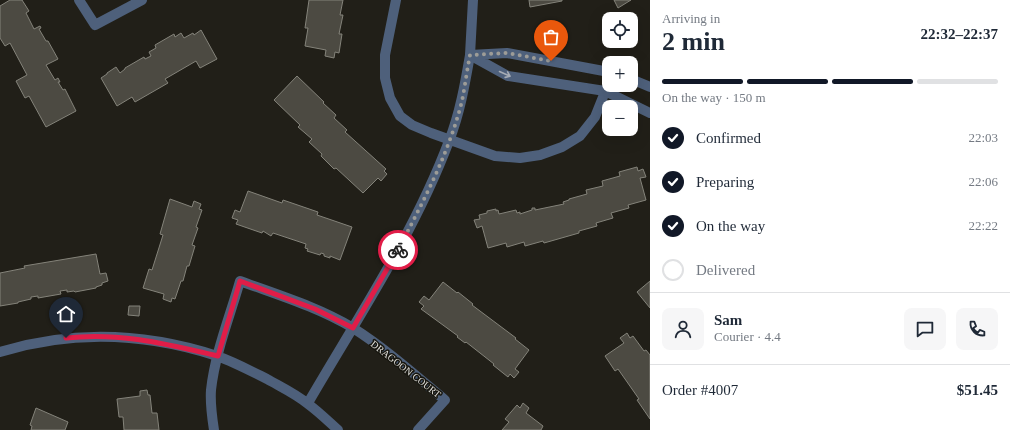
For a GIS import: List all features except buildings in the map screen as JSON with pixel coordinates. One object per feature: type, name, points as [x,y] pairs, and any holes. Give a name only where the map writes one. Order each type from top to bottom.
[{"type":"street","points":[[79,0],[95,25],[142,0]]},
{"type":"street","points":[[396,0],[385,55],[385,78],[390,98],[400,116],[412,125],[495,156],[520,158],[540,155],[562,147],[580,136],[595,117],[605,92]]},
{"type":"street","points":[[308,403],[353,328],[425,199],[450,140],[462,101],[470,55],[473,0]]},
{"type":"street","points":[[470,55],[507,53],[602,71]]},
{"type":"street","points":[[470,55],[508,76],[602,86]]},
{"type":"street","points":[[638,82],[650,87]]},
{"type":"street","points":[[615,92],[650,113]]},
{"type":"street","points":[[214,430],[211,390],[218,356],[240,281],[315,309],[353,328]]},
{"type":"street","name":"DRAGOON COURT","points":[[353,328],[386,352],[445,400],[418,430]]},
{"type":"street","points":[[0,352],[42,341],[78,337],[113,336],[163,343],[218,356],[257,374],[308,403],[338,430]]},
{"type":"way so far","points":[[398,250],[425,199],[450,140],[462,101],[470,55],[507,53],[551,61]]},
{"type":"route","points":[[66,338],[113,336],[163,343],[218,356],[240,281],[315,309],[353,328],[398,250]]}]
